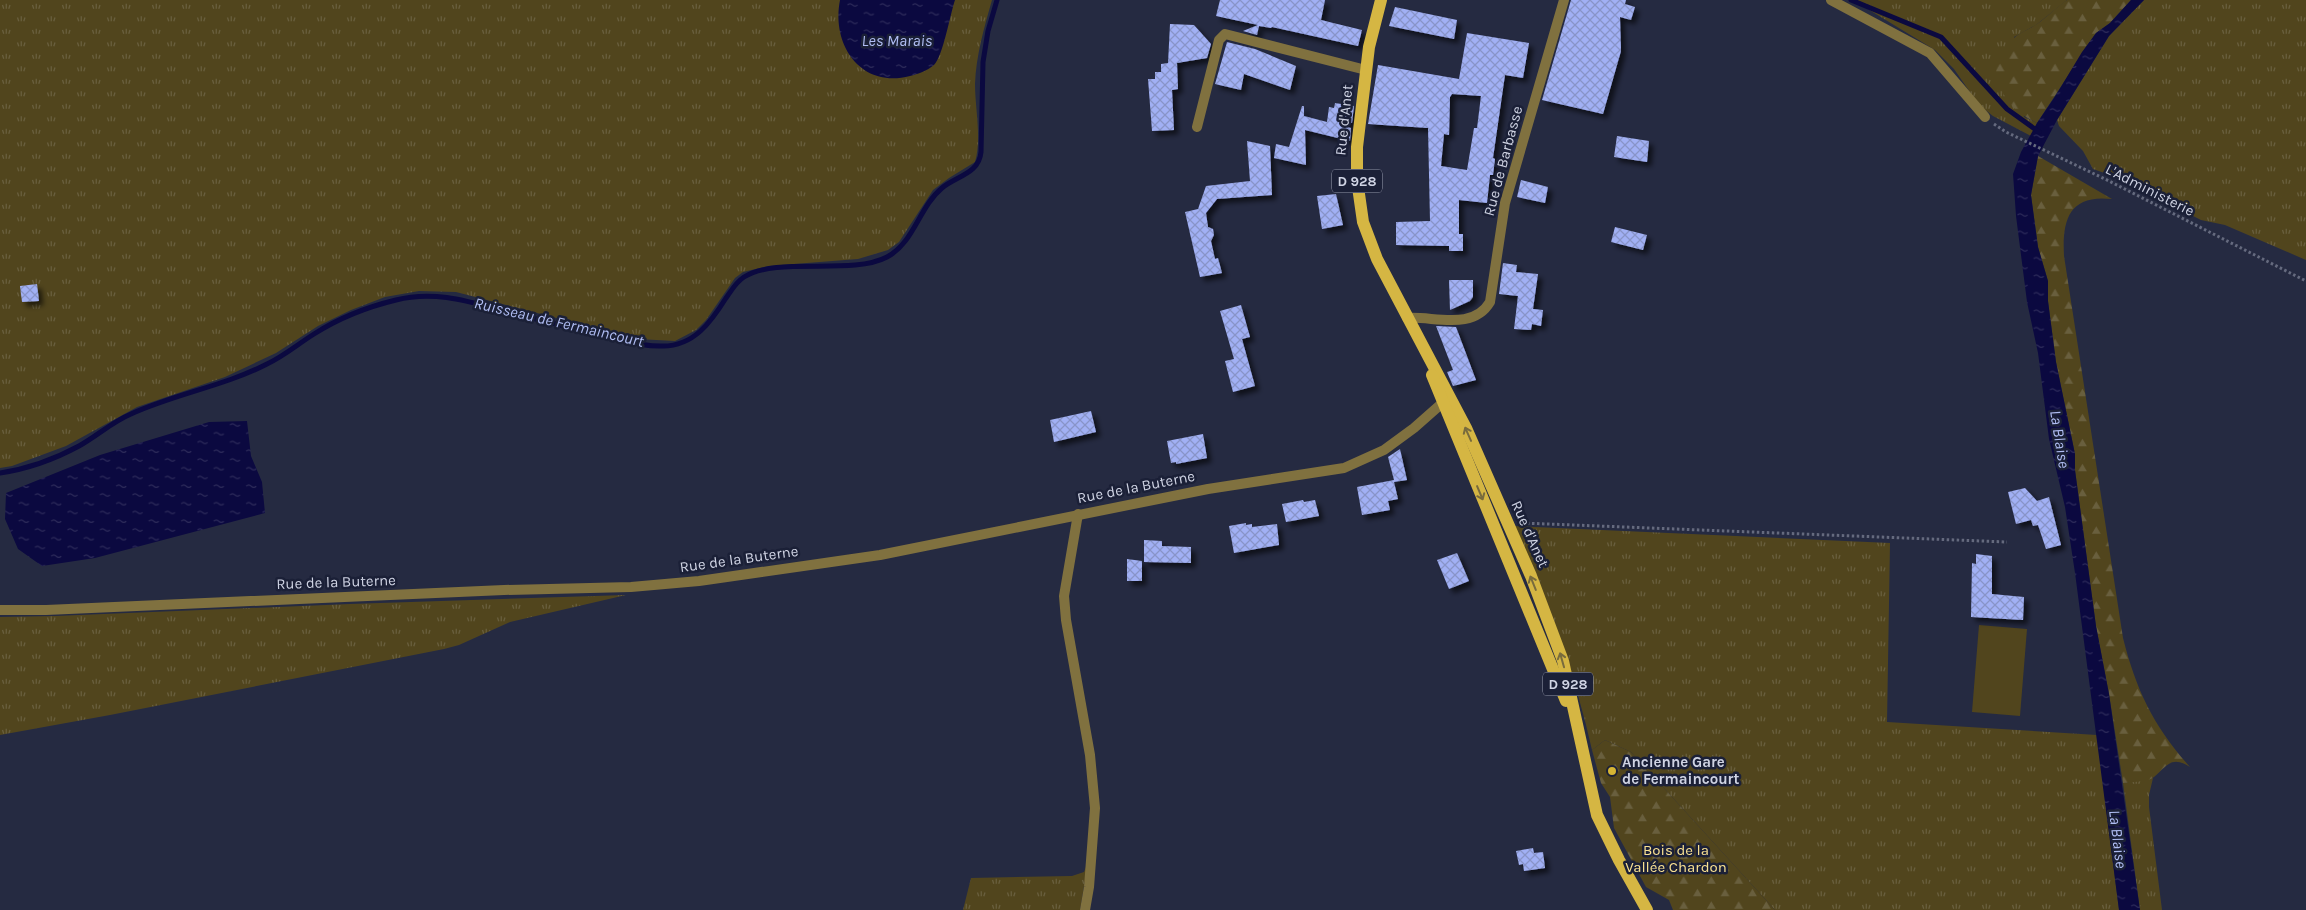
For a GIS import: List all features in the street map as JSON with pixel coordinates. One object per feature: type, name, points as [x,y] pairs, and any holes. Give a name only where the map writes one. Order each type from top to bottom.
[{"type":"main road","name":"Rue d'Anet","points":[[1381,0],[1370,42],[1356,159],[1360,209],[1371,246],[1507,522],[1552,628],[1563,661],[1597,815],[1647,910]]},
{"type":"main road","name":"Rue d'Anet","points":[[1446,400],[1580,741]]},
{"type":"street","name":"Rue de Barbasse","points":[[1407,318],[1467,319],[1480,314],[1490,302],[1505,203],[1564,0]]},
{"type":"street","points":[[1831,0],[1930,53],[1985,117]]},
{"type":"street","points":[[1197,127],[1219,40],[1225,34],[1366,70]]},
{"type":"street","name":"Rue de la Buterne","points":[[0,610],[46,610],[662,585],[880,555],[1208,489],[1344,468],[1384,450],[1414,428],[1446,400]]},
{"type":"street","points":[[1078,514],[1066,573],[1064,596],[1066,620],[1090,754],[1094,808],[1089,887],[1085,910]]},
{"type":"path","name":"L'Administerie","points":[[1985,117],[2006,132],[2306,281]]},
{"type":"path","points":[[1507,522],[2007,542]]},
{"type":"green space","points":[[0,0],[992,0],[977,63],[975,94],[978,143],[975,162],[933,190],[899,242],[888,250],[858,259],[768,266],[743,272],[735,278],[706,320],[696,330],[675,341],[638,339],[456,292],[419,291],[385,297],[351,310],[318,326],[276,353],[225,377],[137,407],[66,446],[12,466],[0,468]]},
{"type":"green space","points":[[1853,0],[2067,0],[2036,25],[2014,37],[2024,117],[2037,123],[2031,136],[1993,116],[1979,105],[1954,69],[1935,50]]},
{"type":"green space","points":[[2067,0],[2131,0],[2110,23],[2096,33],[2037,123],[2025,117],[2004,95],[1996,75],[1997,62],[2003,49],[2014,38],[2037,24]]},
{"type":"green space","points":[[2144,0],[2306,0],[2306,260],[2225,225],[2201,220],[2116,177],[2093,169],[2083,151],[2059,126],[2057,120],[2109,36]]},
{"type":"green space","points":[[2038,156],[2112,199],[2086,201],[2077,205],[2071,212],[2065,231],[2064,256],[2123,638],[2140,691],[2148,707],[2166,737],[2190,767],[2178,762],[2170,763],[2154,777],[2144,781],[2123,783],[2096,626],[2075,470],[2075,454],[2056,362],[2048,301],[2048,281],[2038,247],[2031,195]]},
{"type":"green space","points":[[1515,526],[1890,543],[1887,722],[2097,735],[2119,910],[1775,910],[1631,752],[1605,740],[1592,750],[1568,664],[1549,609]]},
{"type":"green space","points":[[626,595],[510,622],[459,645],[444,649],[0,735],[0,617]]},
{"type":"green space","points":[[1979,625],[2027,629],[2020,716],[1972,712]]},
{"type":"green space","name":"Bois de la Vallée Chardon","points":[[1605,740],[1631,752],[1775,910],[1673,910],[1669,900],[1646,887],[1614,828],[1610,797],[1601,783],[1592,750]]},
{"type":"green space","points":[[2153,778],[2149,795],[2149,807],[2162,910],[2140,910],[2123,783]]},
{"type":"green space","points":[[1088,862],[1080,910],[963,910],[971,878],[1072,876],[1084,872]]},
{"type":"water","name":"Les Marais","points":[[840,0],[955,0],[943,44],[934,65],[925,71],[910,76],[893,78],[877,76],[864,70],[853,60],[845,47],[840,33],[838,17]]},
{"type":"water","name":"La Blaise","points":[[2131,0],[2144,0],[2109,36],[2057,120],[2038,156],[2031,195],[2038,247],[2048,281],[2048,301],[2056,362],[2075,454],[2075,470],[2096,626],[2109,694],[2140,910],[2119,910],[2075,573],[2065,507],[2049,439],[2038,353],[2027,302],[2016,216],[2013,174],[2021,152],[2037,123],[2082,52],[2096,33],[2110,23]]},
{"type":"water","points":[[247,421],[251,456],[262,482],[265,513],[95,558],[42,566],[18,549],[5,519],[6,493],[100,455],[209,422]]},
{"type":"building","points":[[1220,0],[1325,0],[1321,20],[1362,30],[1358,46],[1272,27],[1259,26],[1257,35],[1243,31],[1258,25],[1216,16]]},
{"type":"building","points":[[1571,0],[1626,0],[1625,4],[1635,7],[1631,20],[1620,17],[1621,51],[1603,114],[1542,100]]},
{"type":"building","points":[[1395,7],[1457,20],[1454,39],[1389,26]]},
{"type":"building","points":[[1170,24],[1194,25],[1211,44],[1207,58],[1177,63],[1178,89],[1172,90],[1174,130],[1152,131],[1148,79],[1155,79],[1155,72],[1161,72],[1161,64],[1168,63]]},
{"type":"building","points":[[1467,33],[1529,43],[1523,78],[1505,75],[1493,158],[1495,159],[1493,175],[1490,175],[1487,203],[1459,200],[1459,234],[1463,234],[1463,251],[1449,251],[1449,246],[1396,245],[1396,222],[1430,221],[1428,128],[1368,124],[1378,65],[1459,79]],"holes":[[[1452,94],[1481,96],[1477,128],[1474,128],[1467,170],[1441,166],[1444,134],[1449,135],[1450,97]]]},
{"type":"building","points":[[1227,42],[1255,49],[1296,66],[1290,90],[1244,74],[1241,90],[1215,84]]},
{"type":"building","points":[[1335,103],[1354,106],[1352,123],[1346,123],[1346,127],[1351,128],[1350,141],[1305,130],[1306,165],[1274,158],[1276,144],[1289,147],[1302,106],[1304,106],[1304,116],[1327,122],[1329,107],[1334,108]]},
{"type":"building","points":[[1617,136],[1649,141],[1647,162],[1614,157]]},
{"type":"building","points":[[1247,141],[1270,146],[1272,195],[1217,199],[1206,213],[1208,227],[1213,229],[1214,235],[1211,241],[1215,259],[1218,258],[1222,273],[1200,277],[1185,212],[1198,209],[1206,186],[1250,181]]},
{"type":"building","points":[[1521,180],[1548,187],[1545,203],[1517,197]]},
{"type":"building","points":[[1336,194],[1343,225],[1322,229],[1317,196]]},
{"type":"building","points":[[1615,227],[1647,235],[1643,250],[1611,242]]},
{"type":"building","points":[[1503,263],[1517,265],[1516,272],[1538,274],[1533,309],[1543,310],[1541,326],[1532,324],[1531,330],[1514,329],[1518,296],[1499,294]]},
{"type":"building","points":[[1449,280],[1473,280],[1473,297],[1470,301],[1450,310]]},
{"type":"building","points":[[37,284],[39,301],[22,302],[20,286]]},
{"type":"building","points":[[1241,305],[1250,337],[1242,339],[1255,386],[1233,392],[1225,361],[1234,359],[1220,311]]},
{"type":"building","points":[[1436,326],[1456,327],[1476,380],[1453,386],[1447,372],[1453,370]]},
{"type":"building","points":[[1091,411],[1096,432],[1054,442],[1050,420]]},
{"type":"building","points":[[1203,434],[1207,458],[1176,464],[1176,462],[1171,463],[1167,441]]},
{"type":"building","points":[[1400,449],[1407,480],[1394,482],[1398,499],[1388,501],[1390,510],[1362,515],[1357,487],[1394,480],[1388,457]]},
{"type":"building","points":[[2025,488],[2037,501],[2049,497],[2061,545],[2046,549],[2038,525],[2033,526],[2031,520],[2016,524],[2008,492]]},
{"type":"building","points":[[1303,500],[1304,502],[1315,500],[1319,516],[1286,522],[1282,504]]},
{"type":"building","points":[[1246,523],[1246,525],[1252,524],[1252,527],[1277,524],[1279,545],[1234,553],[1229,526]]},
{"type":"building","points":[[1144,540],[1162,541],[1162,546],[1191,547],[1191,563],[1144,562]]},
{"type":"building","points":[[1457,553],[1469,581],[1449,589],[1437,560]]},
{"type":"building","points":[[1976,554],[1992,556],[1992,594],[2024,597],[2023,620],[1971,617],[1972,563],[1976,564]]},
{"type":"building","points":[[1127,559],[1142,561],[1142,581],[1127,581]]},
{"type":"building","points":[[1533,848],[1534,853],[1543,852],[1545,868],[1524,871],[1523,864],[1519,865],[1516,851]]},
{"type":"waterway","name":"Ruisseau de Fermaincourt","points":[[0,473],[41,463],[79,446],[131,414],[251,372],[343,318],[396,300],[427,296],[457,299],[629,342],[649,346],[663,346],[674,345],[693,337],[708,324],[739,281],[758,271],[795,266],[854,265],[887,257],[904,243],[934,196],[942,188],[971,170],[979,159],[981,152],[983,62],[988,31],[997,0]]},
{"type":"waterway","name":"Ruisseau de Fermaincourt","points":[[1851,0],[1941,37],[2007,109],[2039,132]]},
{"type":"place","name":"Ancienne Gare de Fermaincourt","points":[[1612,771]]}]
